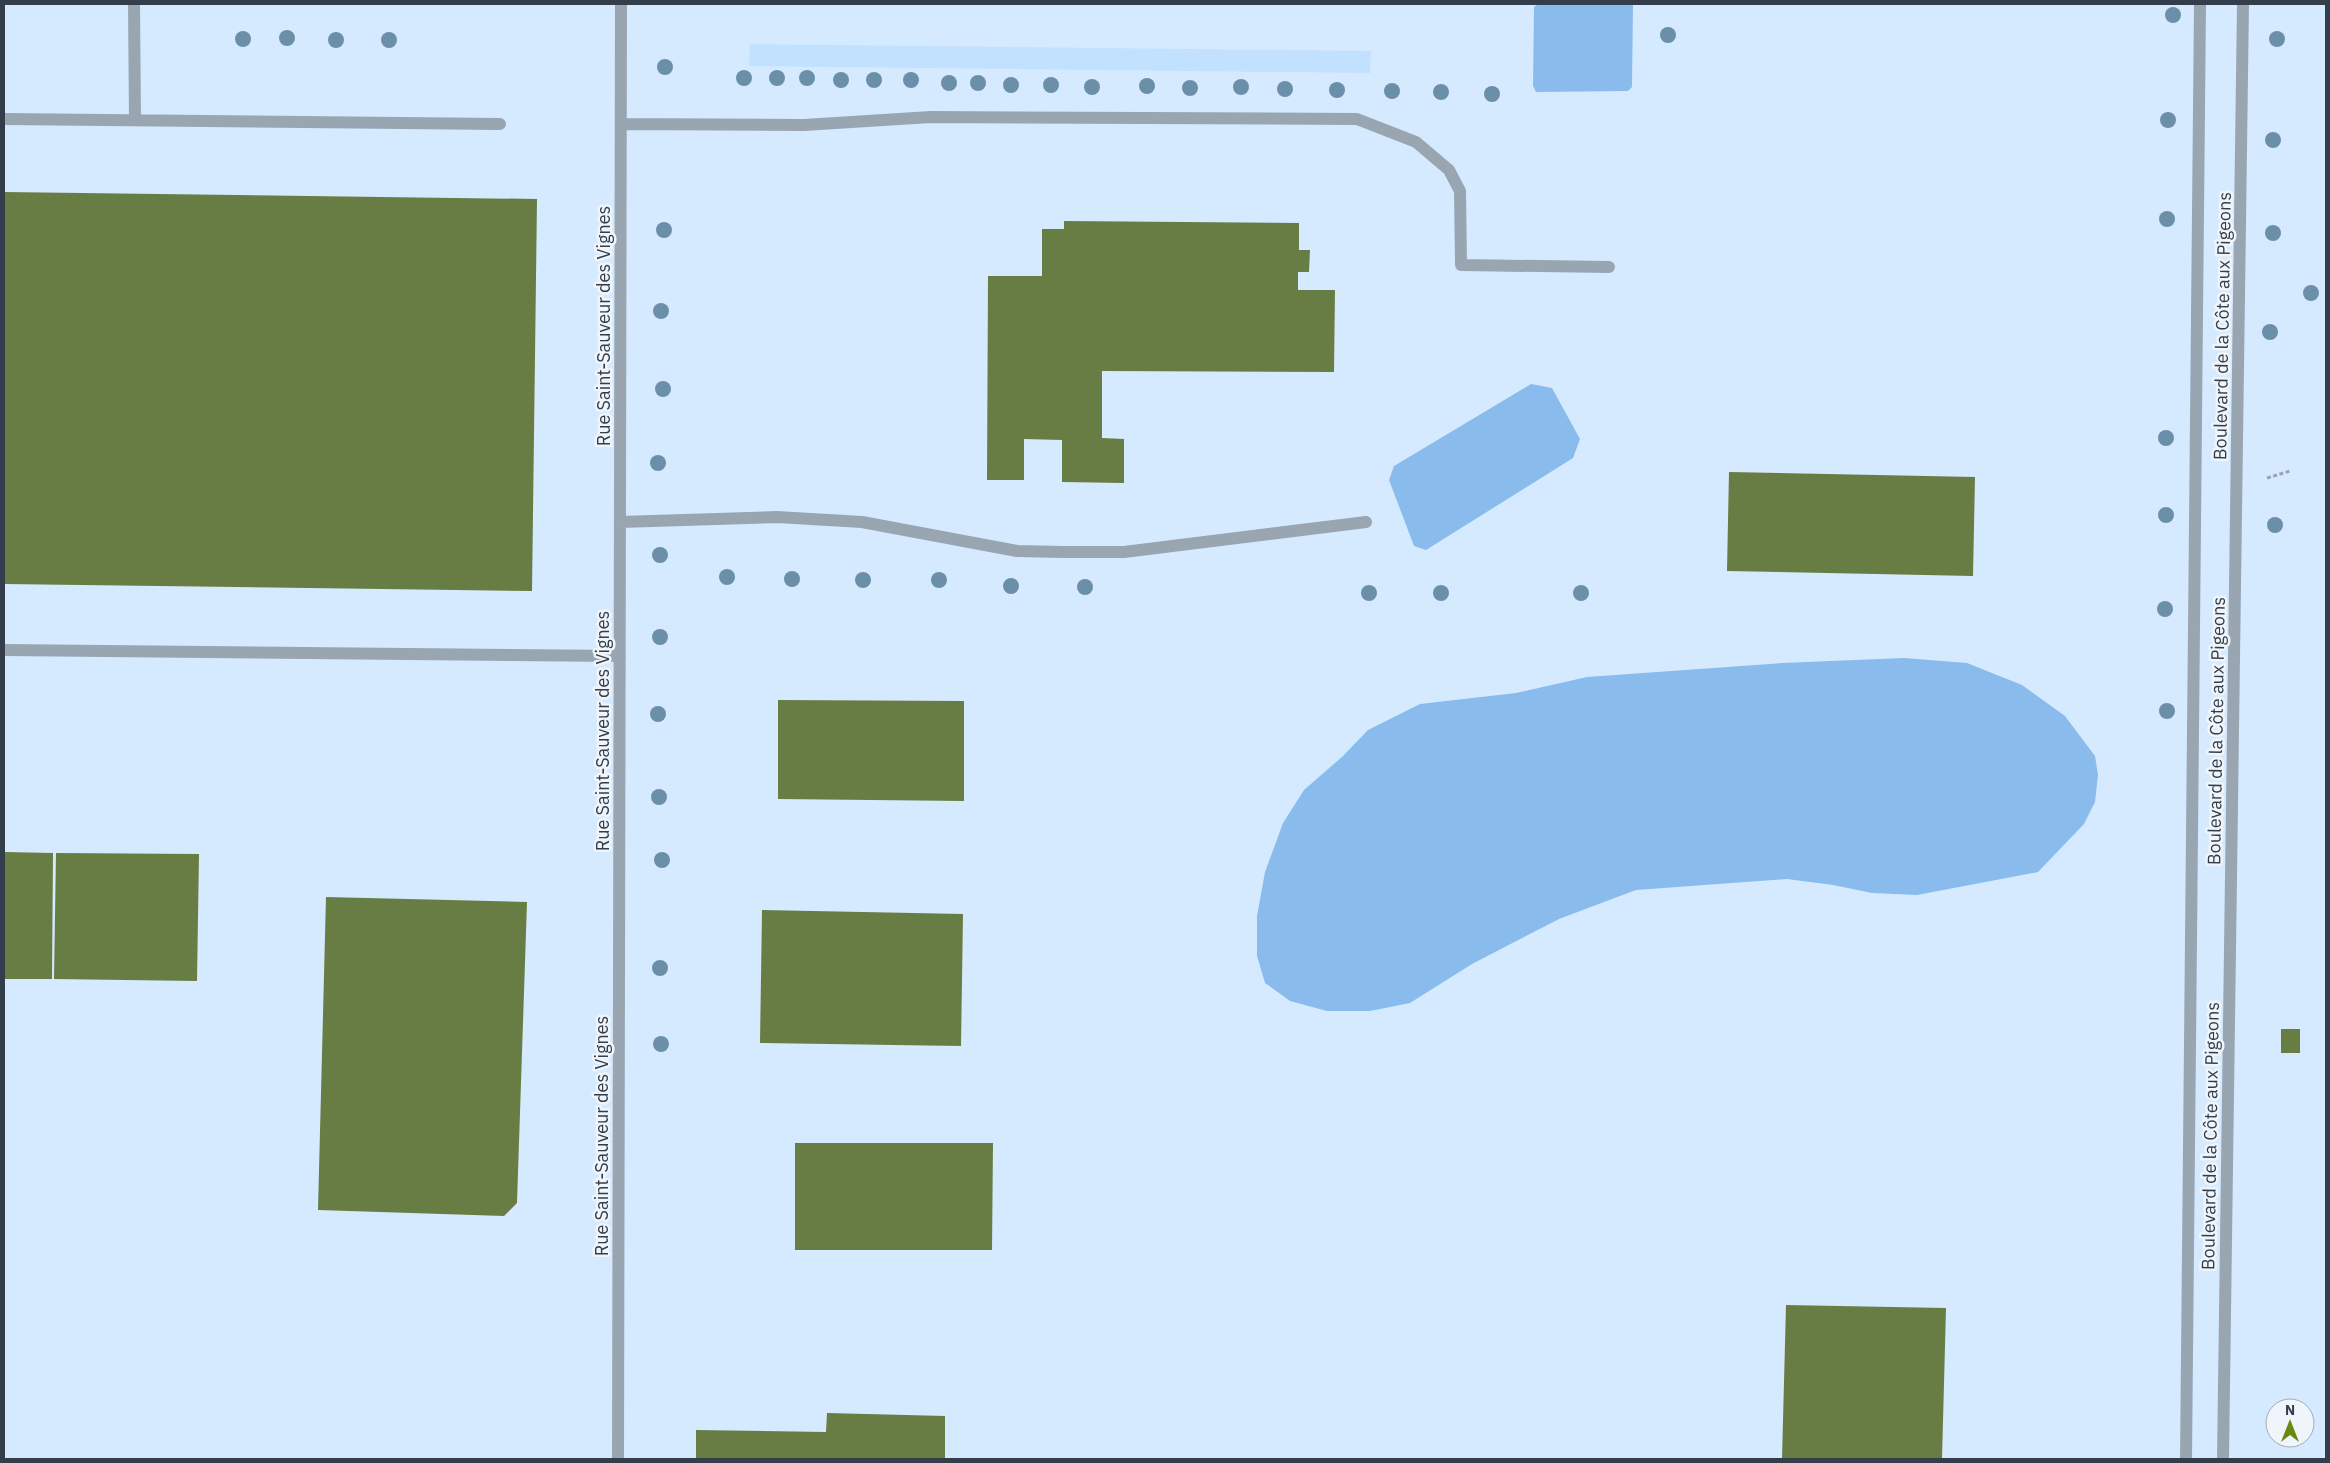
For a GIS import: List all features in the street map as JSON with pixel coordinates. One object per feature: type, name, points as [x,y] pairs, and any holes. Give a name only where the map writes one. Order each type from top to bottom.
[{"type":"street","points":[[134,4],[135,120]]},
{"type":"street","name":"Rue Saint-Sauveur des Vignes","points":[[618,1459],[621,4]]},
{"type":"street","name":"Boulevard de la Côte aux Pigeons","points":[[2186,1459],[2200,4]]},
{"type":"street","name":"Boulevard de la Côte aux Pigeons","points":[[2224,1459],[2243,4]]},
{"type":"street","points":[[621,124],[804,125],[931,117],[1357,119],[1416,142],[1449,170],[1460,191],[1461,264],[1609,267]]},
{"type":"street","points":[[4,119],[500,124]]},
{"type":"street","points":[[620,522],[777,517],[862,522],[1017,551],[1063,552],[1124,552],[1366,522]]},
{"type":"street","points":[[4,650],[620,656]]},
{"type":"shaded area","points":[[4,4],[2326,4],[2326,1459],[4,1459]]},
{"type":"shaded area","points":[[1538,4],[1633,4],[1632,87],[1628,91],[1536,92],[1533,86],[1534,7]]},
{"type":"shaded area","points":[[750,44],[1371,51],[1370,73],[749,66]]},
{"type":"shaded area","points":[[1531,384],[1552,388],[1580,439],[1573,458],[1426,550],[1414,546],[1389,480],[1394,466]]},
{"type":"shaded area","points":[[1904,658],[1967,663],[2022,685],[2065,716],[2095,756],[2098,775],[2095,802],[2084,824],[2038,872],[1917,895],[1872,893],[1833,885],[1787,879],[1636,890],[1559,919],[1472,964],[1410,1003],[1370,1011],[1327,1011],[1290,1001],[1265,983],[1257,956],[1257,916],[1265,872],[1283,823],[1304,790],[1343,756],[1368,730],[1420,704],[1516,693],[1587,677],[1782,663]]},
{"type":"building","points":[[4,192],[537,199],[532,591],[4,584]]},
{"type":"building","points":[[1064,221],[1299,223],[1299,250],[1310,250],[1309,272],[1298,272],[1298,290],[1335,290],[1334,372],[1102,371],[1102,438],[1124,439],[1124,483],[1062,482],[1062,440],[1024,439],[1024,480],[987,480],[988,276],[1042,276],[1042,229],[1064,229]]},
{"type":"building","points":[[1729,472],[1975,477],[1973,576],[1727,571]]},
{"type":"building","points":[[778,700],[964,701],[964,801],[778,799]]},
{"type":"building","points":[[4,852],[53,853],[52,979],[4,979]]},
{"type":"building","points":[[56,853],[199,854],[197,981],[54,979]]},
{"type":"building","points":[[326,897],[527,902],[517,1203],[504,1216],[318,1210]]},
{"type":"building","points":[[762,910],[963,914],[961,1046],[760,1043]]},
{"type":"building","points":[[2281,1029],[2300,1029],[2300,1053],[2281,1053]]},
{"type":"building","points":[[795,1143],[993,1143],[992,1250],[795,1250]]},
{"type":"building","points":[[1786,1305],[1946,1308],[1942,1459],[1782,1459]]},
{"type":"building","points":[[827,1413],[945,1416],[945,1459],[696,1459],[696,1430],[826,1432]]}]
